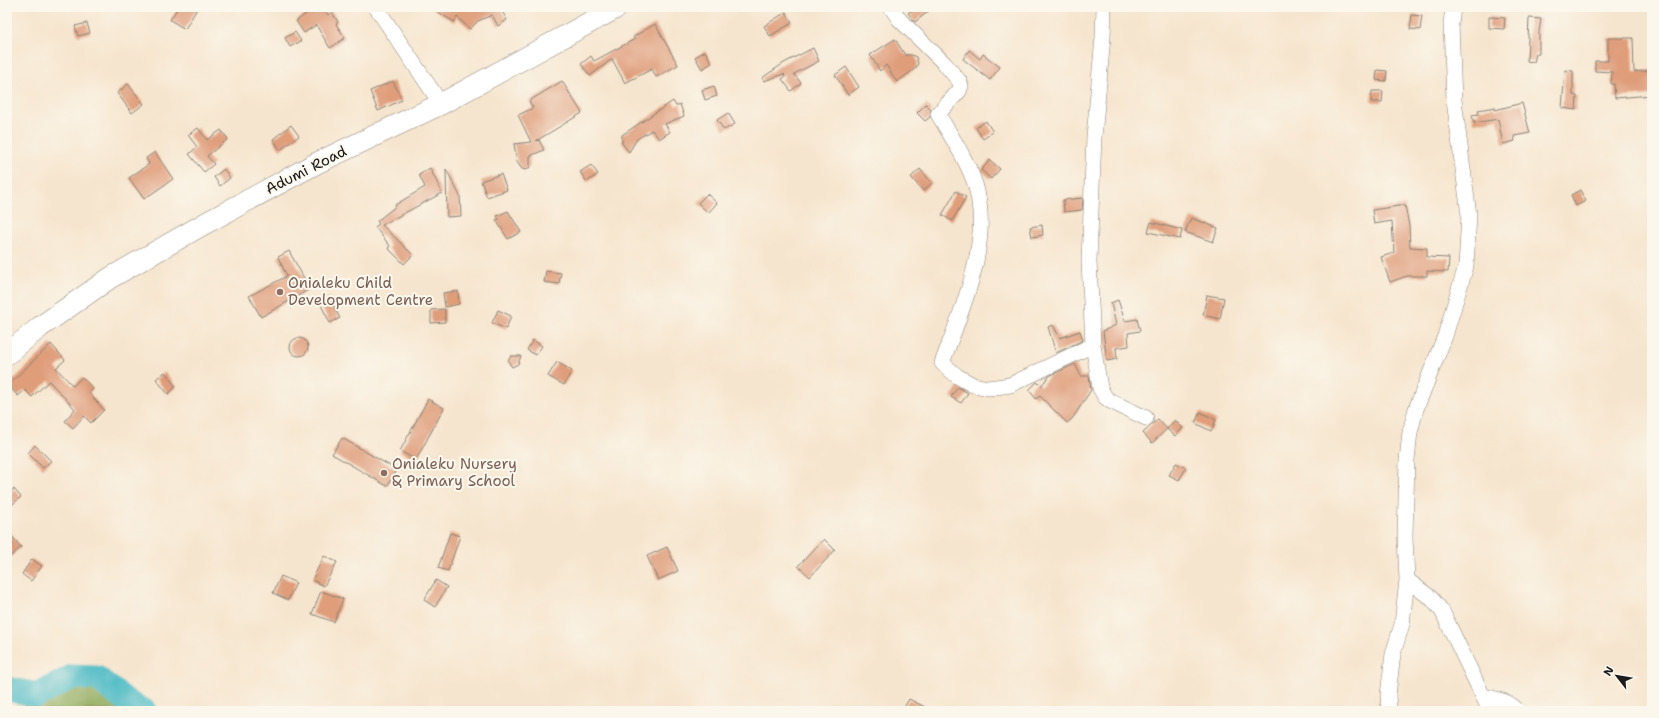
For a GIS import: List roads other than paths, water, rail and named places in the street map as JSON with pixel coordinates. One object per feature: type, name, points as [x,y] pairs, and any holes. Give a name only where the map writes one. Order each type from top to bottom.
[{"type":"main road","name":"Adumi Road","points":[[7,354],[40,327],[110,278],[204,224],[315,164],[441,104],[618,7]]},
{"type":"street","points":[[376,7],[441,104]]},
{"type":"street","points":[[890,7],[899,19],[945,64],[960,82],[961,86],[959,91],[938,114],[975,183],[979,203],[980,226],[974,269],[967,296],[942,363],[957,376],[973,385],[990,388],[1010,385],[1093,345]]},
{"type":"street","points":[[1104,7],[1104,37],[1094,137],[1089,254],[1093,345],[1100,388],[1105,397],[1110,401],[1146,418]]},
{"type":"street","points":[[1389,711],[1388,695],[1393,654],[1402,624],[1407,580],[1405,530],[1407,460],[1410,432],[1416,409],[1445,336],[1466,266],[1469,215],[1454,100],[1451,24],[1453,7]]},
{"type":"street","points":[[1407,580],[1432,598],[1442,611],[1490,711]]},
{"type":"street","points":[[1484,696],[1501,699],[1514,706],[1518,711]]},
{"type":"waterway","points":[[7,689],[38,695],[72,677],[97,678],[130,704],[144,711]]},
{"type":"place","name":"Onialeku Child Development Centre","points":[[280,292]]},
{"type":"place","name":"Onialeku Nursery & Primary School","points":[[384,473]]}]
